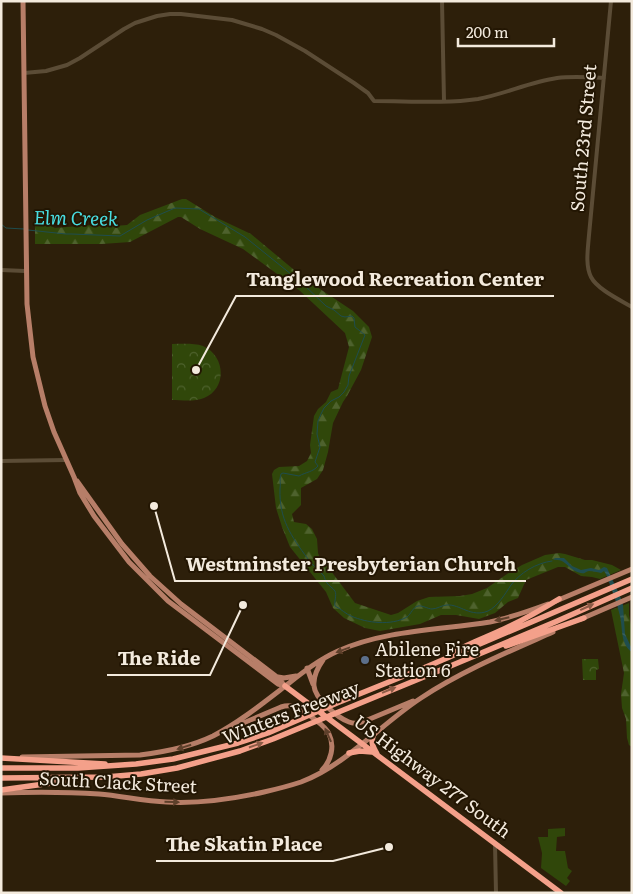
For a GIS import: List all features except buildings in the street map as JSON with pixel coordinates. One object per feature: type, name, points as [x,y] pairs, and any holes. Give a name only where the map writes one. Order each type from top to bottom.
[{"type":"highway","name":"Winters Freeway","points":[[1,768],[78,768],[130,765],[173,759],[238,743],[268,733],[632,579]]},
{"type":"highway","name":"Winters Freeway","points":[[1,778],[141,774],[177,768],[240,751],[448,667],[630,589]]},
{"type":"highway","points":[[426,667],[463,646],[504,629],[559,599]]},
{"type":"highway","points":[[448,667],[584,618]]},
{"type":"highway","name":"US Highway 277 South","points":[[285,686],[561,893]]},
{"type":"highway","points":[[349,753],[360,751],[375,754],[372,742],[374,734]]},
{"type":"highway","points":[[1,758],[130,765]]},
{"type":"highway","points":[[1,791],[112,776]]},
{"type":"main road","points":[[23,1],[26,271],[29,330],[35,370],[54,432],[80,493],[94,516],[142,576],[180,610],[278,684],[285,686]]},
{"type":"main road","points":[[74,476],[122,544],[150,576],[181,604],[281,680],[285,686]]},
{"type":"main road","points":[[214,735],[270,697],[307,668],[339,651],[368,641],[396,635],[492,622],[517,616],[632,570]]},
{"type":"main road","name":"South Clack Street","points":[[1,791],[101,794],[166,802],[196,802],[251,795],[292,785],[325,771],[419,699],[435,689],[478,666],[632,597]]},
{"type":"main road","points":[[314,686],[316,671],[325,658]]},
{"type":"main road","points":[[307,668],[316,694],[321,702],[350,723],[365,721],[419,699]]},
{"type":"main road","points":[[277,677],[297,676]]},
{"type":"main road","points":[[270,678],[274,688],[270,697]]},
{"type":"main road","points":[[1,758],[140,755],[171,750],[186,746],[286,706],[298,707],[304,710],[325,728],[329,734],[332,752],[326,766],[314,776]]},
{"type":"street","points":[[442,1],[444,102]]},
{"type":"street","name":"South 23rd Street","points":[[611,1],[589,235],[588,264],[591,278],[604,290],[632,307]]},
{"type":"street","points":[[24,73],[46,71],[67,65],[136,23],[157,16],[181,14],[232,20],[276,34],[306,51],[354,83],[374,101],[444,102],[485,98],[533,83],[559,78],[604,78]]},
{"type":"street","points":[[1,270],[26,271]]},
{"type":"street","points":[[1,461],[66,460]]},
{"type":"street","points":[[80,493],[86,493]]},
{"type":"street","points":[[496,844],[496,893]]},
{"type":"green space","points":[[186,199],[215,217],[251,234],[305,279],[353,311],[369,327],[372,337],[361,370],[333,423],[323,470],[317,479],[301,488],[301,505],[292,514],[294,522],[306,524],[312,529],[317,539],[318,553],[321,561],[328,567],[355,603],[391,615],[398,613],[417,601],[429,597],[472,594],[487,588],[522,565],[545,555],[559,553],[612,565],[621,570],[600,579],[581,576],[565,567],[558,567],[526,580],[518,598],[508,602],[495,613],[479,619],[456,615],[441,615],[420,624],[380,631],[365,628],[344,618],[333,608],[326,592],[290,547],[276,508],[272,474],[279,467],[299,466],[307,461],[311,453],[310,445],[314,416],[318,409],[326,402],[331,392],[338,389],[349,347],[345,333],[299,290],[243,249],[200,229],[181,217],[130,242],[35,244],[35,218],[55,228],[127,225],[140,215]]},
{"type":"green space","points":[[172,344],[203,346],[216,357],[221,372],[220,380],[212,394],[196,400],[172,400]]},
{"type":"green space","points":[[629,603],[632,630],[632,747],[629,745],[627,738],[626,719],[622,708],[621,694],[624,673],[611,610]]},
{"type":"green space","points":[[582,659],[598,659],[599,669],[596,670],[596,680],[583,680]]},
{"type":"green space","points":[[565,828],[565,836],[557,837],[556,851],[565,851],[568,868],[572,871],[567,878],[570,881],[566,886],[541,868],[542,853],[538,837],[548,837],[548,829]]},
{"type":"water","points":[[555,558],[564,558],[572,566],[581,570],[607,568],[623,605],[625,634],[632,652],[625,645],[617,606],[604,571],[601,573],[594,571],[577,572],[561,561],[553,560]]},
{"type":"waterway","name":"Elm Creek","points":[[28,230],[66,234],[120,236],[147,220],[175,208],[199,209],[245,237],[302,283],[326,306],[341,316],[352,316],[354,318],[355,327],[365,335],[349,376],[348,385],[339,397],[331,401],[324,408],[318,421],[317,434],[320,447],[315,462],[318,466],[312,471],[299,476],[283,473],[280,480],[280,500],[287,527],[296,543],[335,591],[335,606],[347,614],[364,620],[394,622],[407,617],[418,606],[432,609],[452,605],[471,612],[482,613],[495,606],[511,585],[524,573],[534,566],[552,561]]},
{"type":"waterway","name":"Elm Creek","points":[[1,224],[6,228],[24,229]]},
{"type":"place","name":"Tanglewood Recreation Center","points":[[196,370]]},
{"type":"place","name":"Westminster Presbyterian Church","points":[[154,506]]},
{"type":"place","name":"The Ride","points":[[243,605]]},
{"type":"place","name":"Abilene Fire Station 6","points":[[365,660]]},
{"type":"place","name":"The Skatin Place","points":[[389,847]]}]
